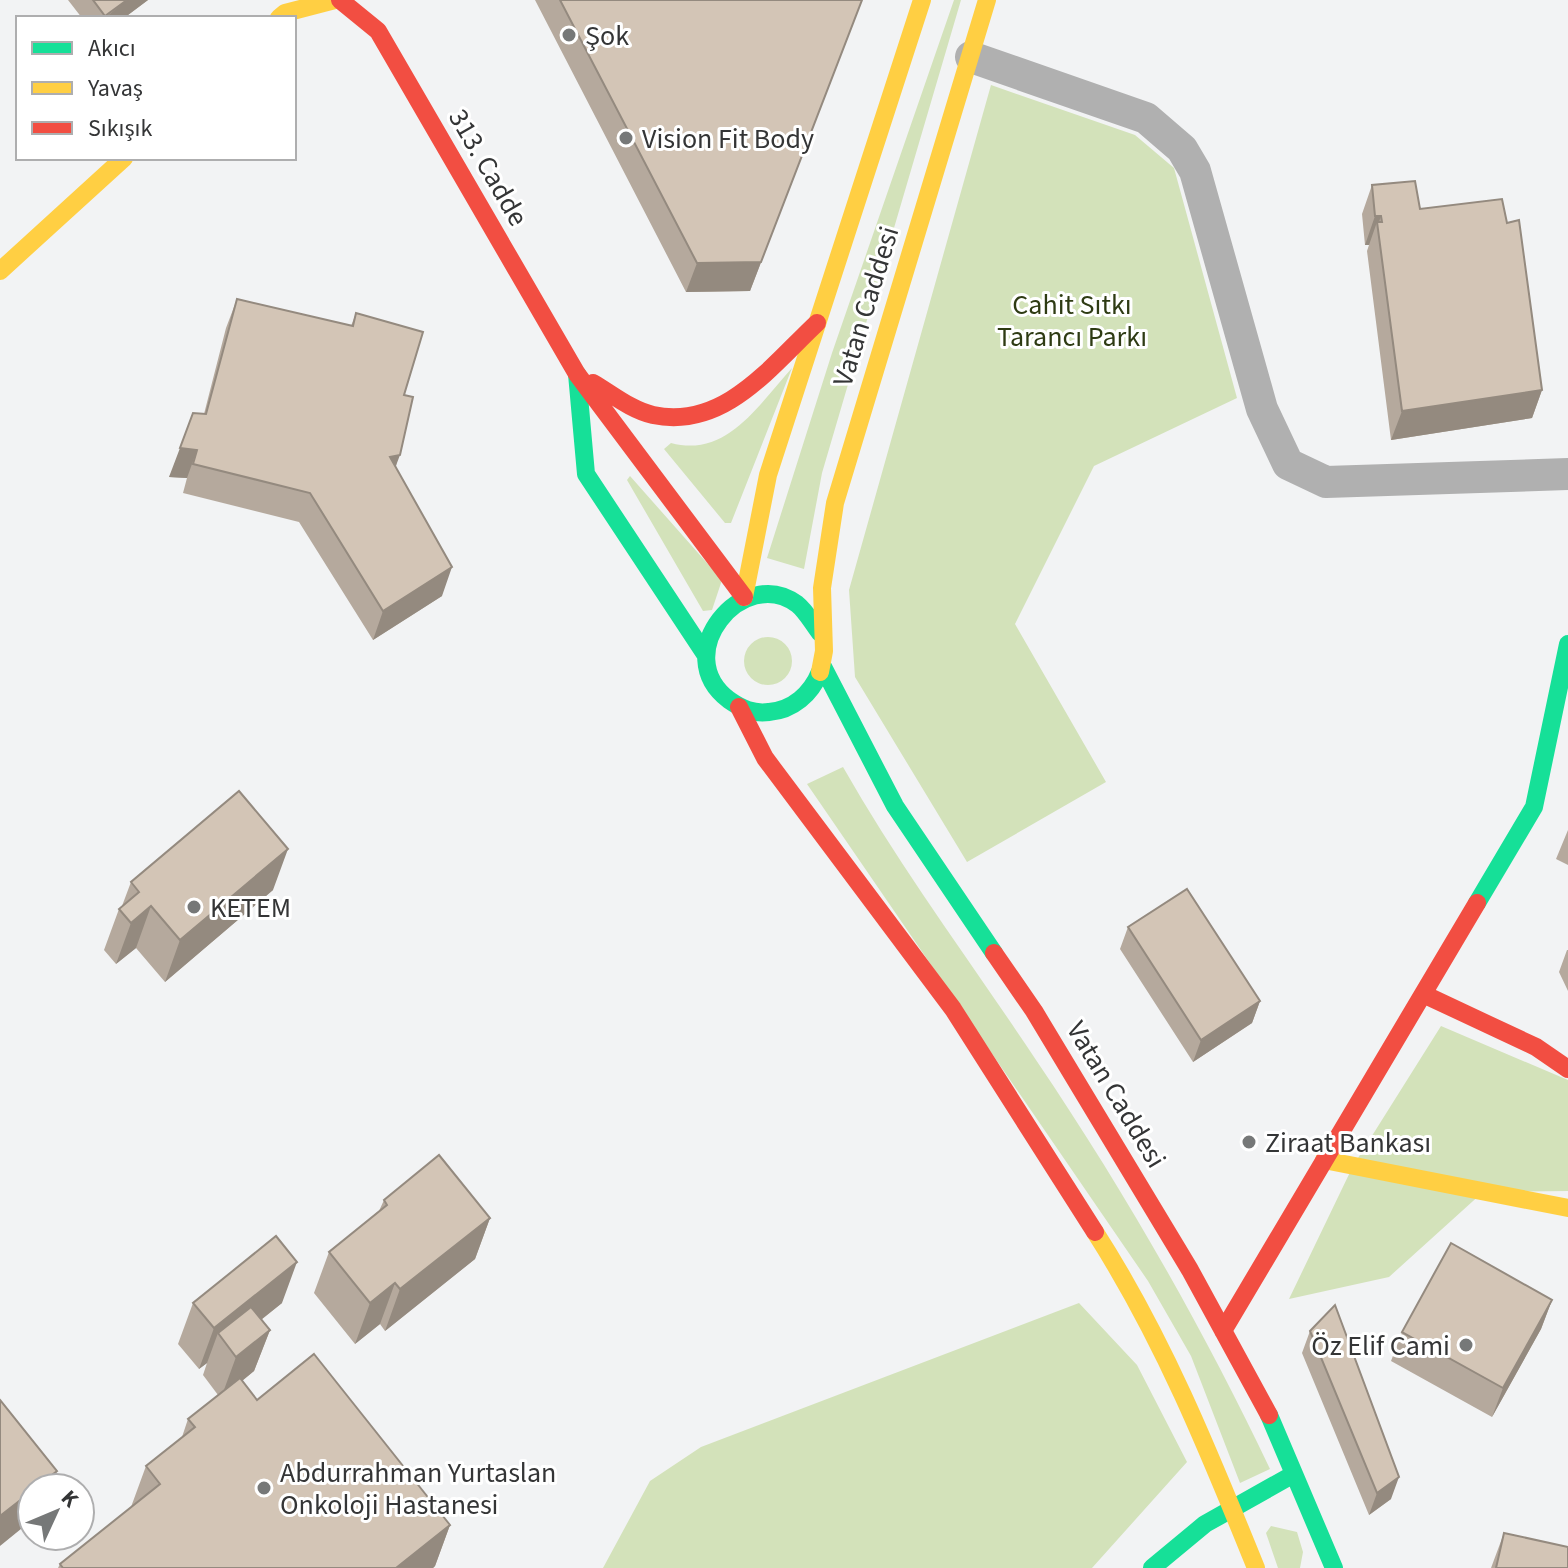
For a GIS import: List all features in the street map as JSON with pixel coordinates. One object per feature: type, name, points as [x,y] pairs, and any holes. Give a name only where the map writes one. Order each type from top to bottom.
[{"type":"main road","name":"313. Cadde","points":[[281,16],[338,0],[378,31],[577,374],[744,597]]},
{"type":"main road","name":"Vatan Caddesi","points":[[744,597],[768,475],[822,319],[922,0]]},
{"type":"main road","name":"Vatan Caddesi","points":[[987,0],[835,503],[823,566],[822,665],[895,806],[1089,1098],[1263,1400],[1334,1568]]},
{"type":"main road","points":[[7,253],[122,160]]},
{"type":"main road","points":[[577,374],[650,415],[701,417],[742,395],[822,319]]},
{"type":"main road","name":"313. Cadde","points":[[577,374],[586,474],[705,654]]},
{"type":"main road","points":[[820,633],[806,611],[794,602],[765,594],[744,597],[717,618],[709,632],[705,654],[716,688],[739,707],[765,758],[953,1009],[1099,1236],[1191,1406],[1230,1511],[1256,1568]]},
{"type":"main road","points":[[1223,1331],[1534,807],[1568,644]]},
{"type":"main road","points":[[739,707],[773,712],[789,707],[805,696],[822,665]]},
{"type":"main road","points":[[1423,994],[1536,1047],[1568,1069]]},
{"type":"main road","points":[[1324,1160],[1568,1208]]},
{"type":"main road","points":[[1152,1568],[1205,1524],[1294,1474]]},
{"type":"street","points":[[971,57],[1146,118],[1182,149],[1195,171],[1262,409],[1288,464],[1326,482],[1568,474]]},
{"type":"green space","points":[[954,0],[961,0],[822,473],[804,569],[767,558],[832,353]]},
{"type":"green space","name":"Cahit Sıtkı Tarancı Parkı","points":[[991,85],[1135,135],[1174,168],[1237,398],[1094,466],[1015,624],[1106,782],[967,862],[855,677],[849,590]]},
{"type":"green space","points":[[792,368],[731,523],[725,523],[664,449],[671,443],[691,446],[725,436],[754,412]]},
{"type":"green space","points":[[630,476],[722,580],[712,610],[703,611],[627,480]]},
{"type":"green space","points":[[768,637],[785,644],[792,661],[785,678],[768,685],[751,678],[744,661],[751,644]]},
{"type":"green space","points":[[843,767],[888,842],[1069,1109],[1131,1209],[1218,1364],[1270,1469],[1240,1483],[1191,1356],[1148,1281],[807,784]]},
{"type":"green space","points":[[1441,1026],[1568,1080],[1568,1191],[1483,1192],[1389,1277],[1289,1299],[1353,1166]]},
{"type":"green space","points":[[1079,1303],[1137,1365],[1187,1462],[1092,1568],[603,1568],[650,1481],[701,1447]]},
{"type":"green space","points":[[1271,1526],[1297,1532],[1303,1552],[1300,1568],[1278,1568],[1266,1533]]},
{"type":"building","points":[[93,0],[127,0],[105,16]]},
{"type":"building","points":[[560,0],[862,0],[761,262],[697,263]]},
{"type":"building","points":[[1415,181],[1420,209],[1502,199],[1507,223],[1519,220],[1542,390],[1402,411],[1377,222],[1382,222],[1381,216],[1375,216],[1372,185]]},
{"type":"building","points":[[237,299],[353,326],[356,313],[423,332],[404,395],[413,397],[400,455],[390,457],[452,567],[383,611],[310,493],[193,464],[197,450],[180,448],[193,413],[206,414]]},
{"type":"building","points":[[239,791],[288,849],[180,940],[151,906],[131,923],[119,909],[139,892],[131,882]]},
{"type":"building","points":[[1187,889],[1260,1001],[1201,1040],[1128,927]]},
{"type":"building","points":[[439,1155],[490,1218],[400,1289],[395,1283],[370,1303],[329,1252],[387,1205],[384,1200]]},
{"type":"building","points":[[276,1236],[297,1262],[214,1328],[193,1303]]},
{"type":"building","name":"Öz Elif Cami","points":[[1451,1243],[1552,1300],[1503,1388],[1402,1332]]},
{"type":"building","points":[[1335,1305],[1399,1477],[1377,1493],[1310,1331]]},
{"type":"building","points":[[251,1307],[270,1330],[236,1357],[218,1333]]},
{"type":"building","name":"Abdurrahman Yurtaslan Onkoloji Hastanesi","points":[[314,1354],[450,1525],[396,1568],[63,1568],[60,1564],[75,1552],[96,1552],[96,1535],[160,1484],[146,1466],[195,1427],[188,1419],[240,1378],[257,1400]]},
{"type":"building","points":[[0,1400],[57,1471],[16,1472],[16,1504],[0,1516]]},
{"type":"building","points":[[1504,1533],[1568,1547],[1568,1568],[1496,1568]]},
{"type":"traffic: fast","points":[[577,374],[586,474],[705,654]]},
{"type":"traffic: fast","points":[[820,633],[797,604],[776,595],[755,596],[736,605],[720,620],[709,639],[706,660],[712,681],[729,700],[758,712],[778,711],[793,704],[812,687],[820,672]]},
{"type":"traffic: fast","points":[[1477,903],[1534,807],[1568,644]]},
{"type":"traffic: fast","points":[[822,665],[895,806],[994,953]]},
{"type":"traffic: fast","points":[[1269,1415],[1334,1568]]},
{"type":"traffic: fast","points":[[1152,1568],[1205,1524],[1294,1474]]},
{"type":"traffic: slow","points":[[281,16],[335,0]]},
{"type":"traffic: slow","points":[[744,597],[768,475],[922,0]]},
{"type":"traffic: slow","points":[[820,672],[824,651],[822,588],[835,503],[987,0]]},
{"type":"traffic: slow","points":[[0,271],[122,160]]},
{"type":"traffic: slow","points":[[1324,1160],[1568,1208]]},
{"type":"traffic: slow","points":[[1095,1232],[1163,1354],[1256,1568]]},
{"type":"traffic: jam","points":[[340,0],[378,31],[577,374],[744,597]]},
{"type":"traffic: jam","points":[[593,383],[645,413],[679,417],[702,413],[744,391],[817,323]]},
{"type":"traffic: jam","points":[[739,707],[765,758],[953,1009],[1095,1232]]},
{"type":"traffic: jam","points":[[1223,1331],[1477,903]]},
{"type":"traffic: jam","points":[[994,953],[1034,1011],[1190,1270],[1269,1415]]},
{"type":"traffic: jam","points":[[1423,994],[1536,1047],[1568,1069]]},
{"type":"place","name":"Şok","points":[[569,35]]},
{"type":"place","name":"Vision Fit Body","points":[[626,138]]},
{"type":"place","name":"KETEM","points":[[194,907]]},
{"type":"place","name":"Ziraat Bankası","points":[[1249,1142]]},
{"type":"place","name":"Öz Elif Cami","points":[[1466,1345]]},
{"type":"place","name":"Abdurrahman Yurtaslan Onkoloji Hastanesi","points":[[264,1488]]}]
